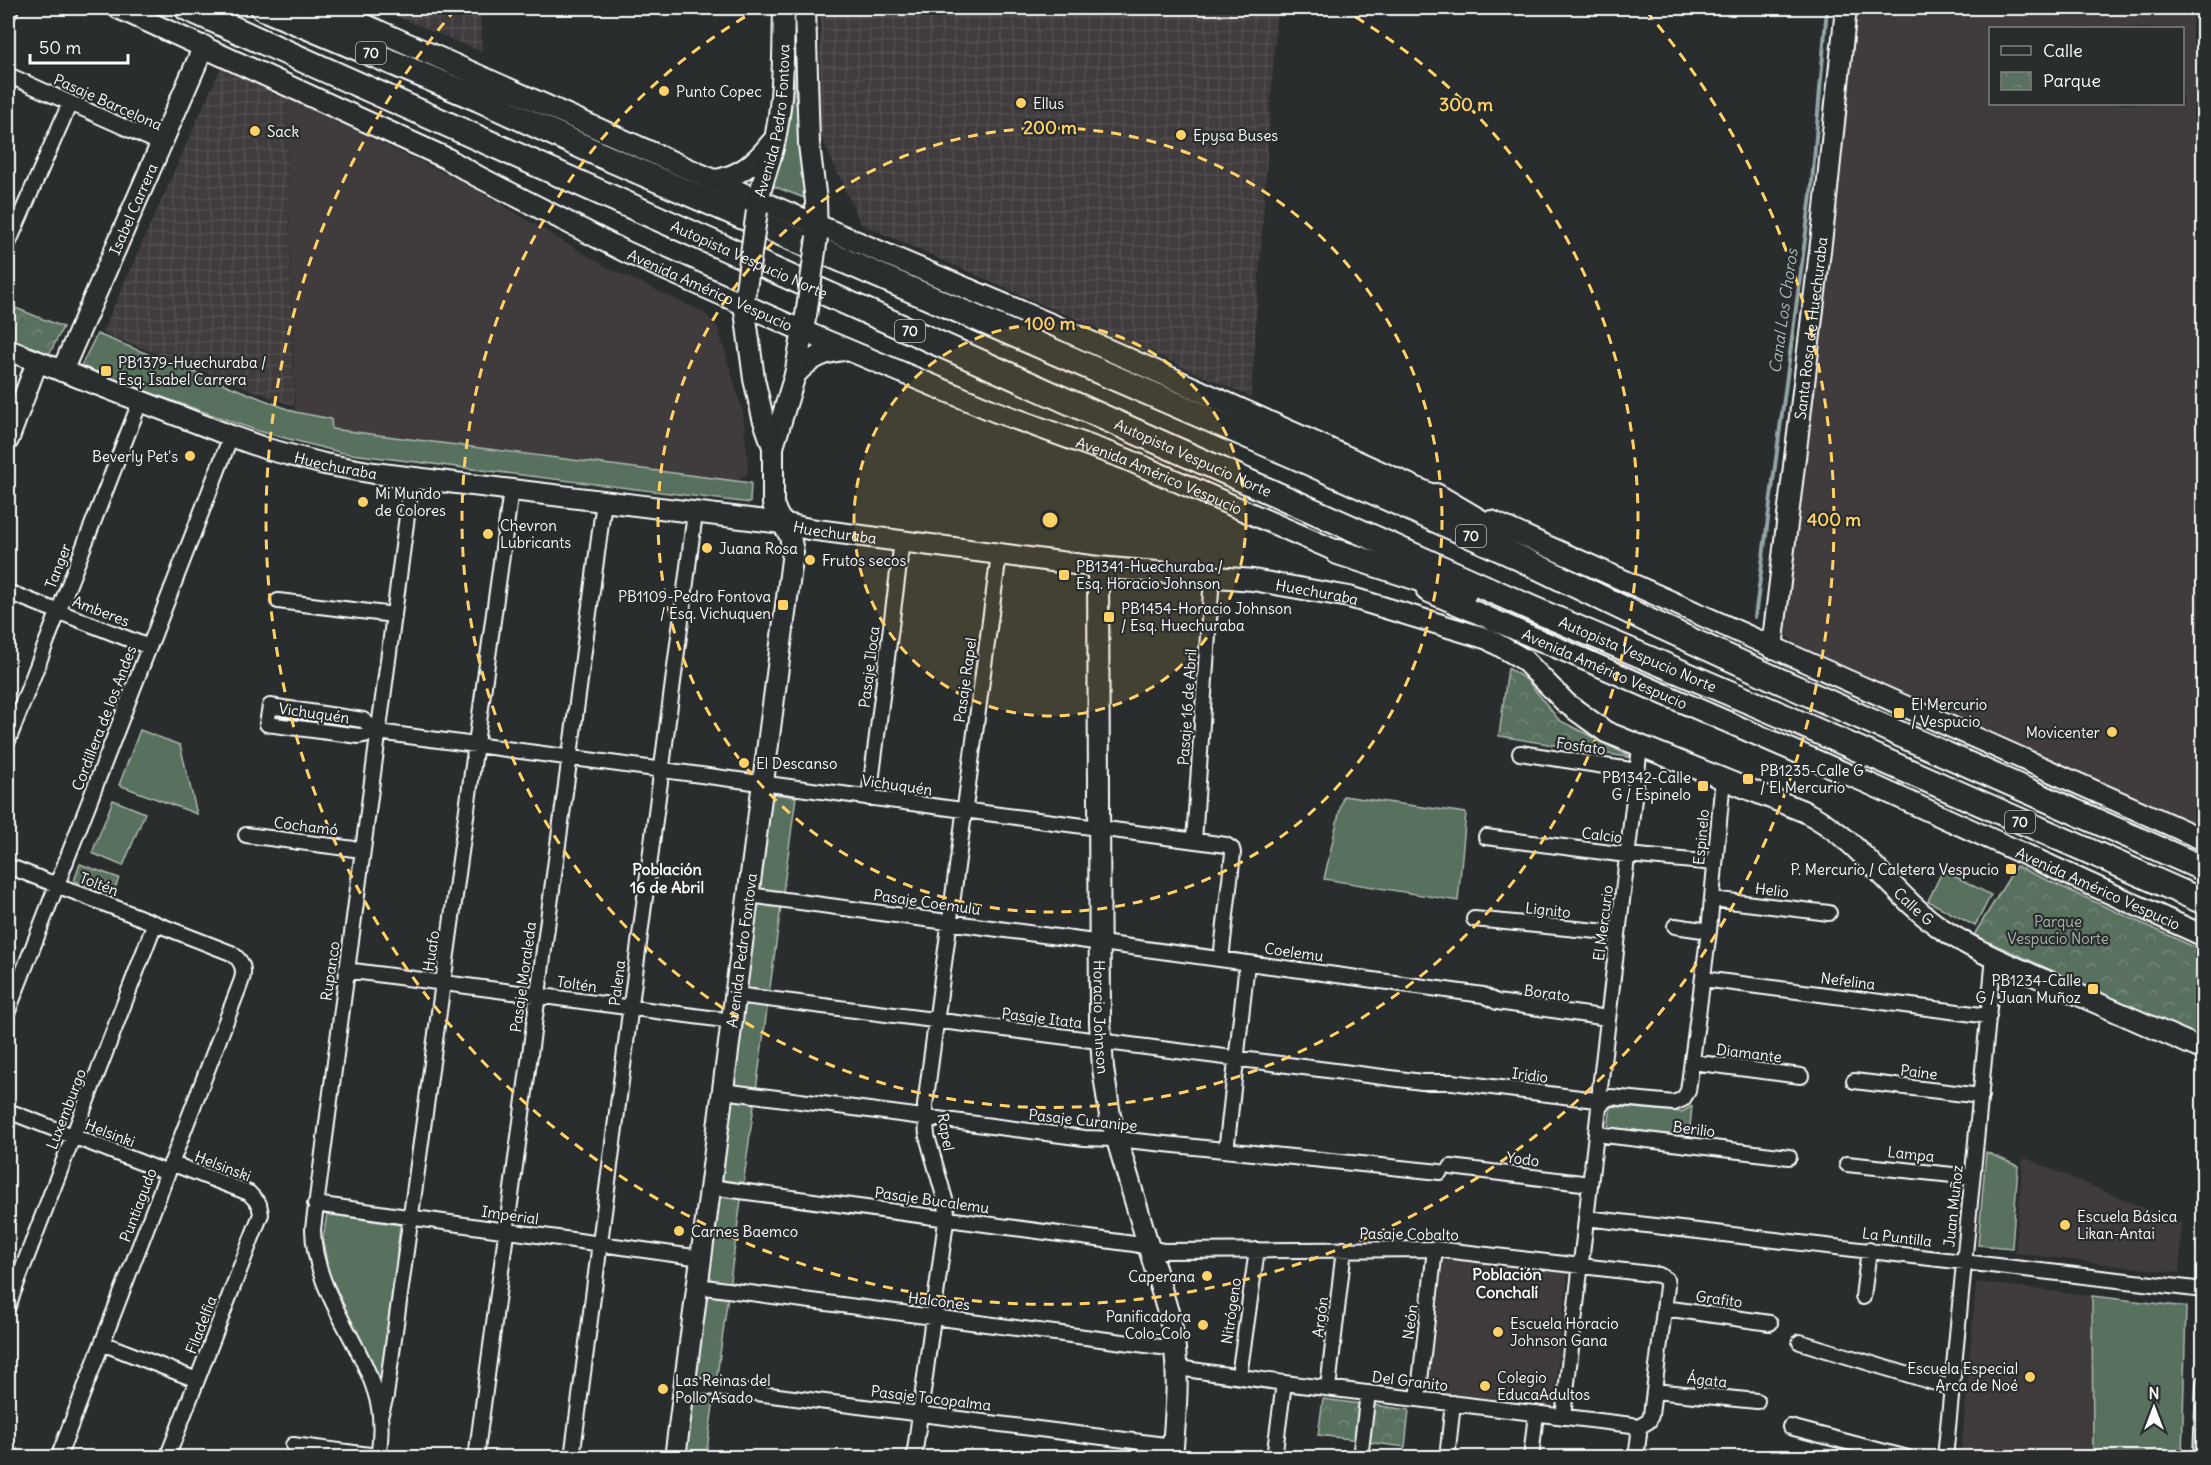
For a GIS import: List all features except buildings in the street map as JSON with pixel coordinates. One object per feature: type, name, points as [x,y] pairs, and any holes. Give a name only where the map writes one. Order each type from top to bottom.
[{"type":"highway","name":"Autopista Vespucio Norte","points":[[187,8],[1533,609],[2204,902]]},
{"type":"highway","name":"70","points":[[263,8],[479,99],[603,156],[1292,455],[1507,552],[1648,621],[2204,869]]},
{"type":"highway","points":[[314,8],[479,99]]},
{"type":"highway","points":[[1436,496],[1648,621]]},
{"type":"highway","points":[[1338,552],[1457,591],[1533,609]]},
{"type":"main road","name":"Avenida Américo Vespucio","points":[[118,8],[446,158],[477,177],[626,252],[745,296],[804,324],[849,350],[985,407],[1126,459],[1870,784],[2204,936]]},
{"type":"main road","points":[[328,8],[715,180],[758,206],[1053,325],[2204,840]]},
{"type":"main road","name":"Avenida Pedro Fontova","points":[[773,447],[762,418],[754,379],[745,296],[758,206],[776,138],[782,101],[784,8]]},
{"type":"main road","name":"Avenida Pedro Fontova","points":[[675,1458],[793,557],[790,536],[773,504],[773,447],[795,375],[817,231],[809,144],[805,8]]},
{"type":"main road","name":"Santa Rosa de Huechuraba","points":[[1772,648],[1824,218],[1846,8]]},
{"type":"main road","name":"Isabel Carrera","points":[[62,371],[204,46]]},
{"type":"main road","points":[[715,180],[733,176],[747,169],[760,158],[776,138]]},
{"type":"main road","name":"Huechuraba","points":[[8,350],[267,449],[324,464],[412,478],[782,523],[808,529],[902,542],[1098,567],[1287,584],[1340,594],[1488,639],[1523,659],[1560,698],[1588,722],[1640,747]]},
{"type":"main road","points":[[795,375],[817,356],[849,350]]},
{"type":"main road","points":[[8,440],[38,362]]},
{"type":"main road","name":"Horacio Johnson","points":[[1098,567],[1101,1042],[1106,1093],[1116,1139],[1170,1319],[1177,1358],[1173,1452]]},
{"type":"main road","name":"Calle G","points":[[1640,747],[1803,811],[1829,825],[1852,844],[1926,916],[1956,938],[2204,1050]]},
{"type":"street","points":[[8,15],[11,8]]},
{"type":"street","name":"Pasaje Barcelona","points":[[8,75],[162,144]]},
{"type":"street","points":[[8,244],[70,103]]},
{"type":"street","name":"Tanger","points":[[8,741],[140,402]]},
{"type":"street","name":"Cordillera de los Andes","points":[[8,1011],[231,436]]},
{"type":"street","name":"Rupanco","points":[[381,1457],[380,1415],[369,1379],[320,1275],[313,1242],[315,1204],[412,478]]},
{"type":"street","name":"Huafo","points":[[380,1415],[386,1396],[511,490]]},
{"type":"street","name":"Pasaje Moraleda","points":[[476,1458],[604,501]]},
{"type":"street","name":"Palena","points":[[572,1458],[695,513]]},
{"type":"street","name":"Pasaje Iloca","points":[[868,798],[902,542]]},
{"type":"street","name":"Pasaje Rapel","points":[[964,810],[999,554]]},
{"type":"street","name":"Pasaje 16 de Abril","points":[[1194,841],[1212,576]]},
{"type":"street","name":"Amberes","points":[[8,592],[149,647]]},
{"type":"street","points":[[278,601],[393,615]]},
{"type":"street","name":"Vichuquén","points":[[378,732],[363,720],[270,706],[267,724],[359,736],[378,732],[1226,845],[1232,849],[1233,857],[1221,959]]},
{"type":"street","name":"El Mercurio","points":[[1563,1417],[1599,1108],[1604,1101],[1601,1098],[1600,1088],[1640,747]]},
{"type":"street","name":"Fosfato","points":[[1520,753],[1637,771]]},
{"type":"street","name":"Espinelo","points":[[1712,899],[1723,778]]},
{"type":"street","name":"Rapel","points":[[914,1458],[947,1219],[946,1203],[927,1136],[924,1117],[964,810]]},
{"type":"street","name":"Cochamó","points":[[246,835],[363,850]]},
{"type":"street","name":"Calcio","points":[[1486,837],[1627,855],[1715,863]]},
{"type":"street","name":"Toltén","points":[[8,866],[231,953],[242,964]]},
{"type":"street","name":"Pasaje Coemulu","points":[[749,895],[1101,942]]},
{"type":"street","points":[[1604,1101],[1616,1097],[1679,1102],[1688,1091],[1712,899]]},
{"type":"street","name":"Helio","points":[[1712,899],[1829,913]]},
{"type":"street","name":"Lignito","points":[[1474,919],[1618,933]]},
{"type":"street","name":"Luxemburgo","points":[[8,1306],[155,923]]},
{"type":"street","points":[[1675,926],[1709,931]]},
{"type":"street","name":"Coelemu","points":[[1101,942],[1483,995]]},
{"type":"street","name":"Juan Muñoz","points":[[1945,1458],[1994,957]]},
{"type":"street","points":[[1223,1149],[1227,1143],[1247,963]]},
{"type":"street","name":"Puntiagudo","points":[[58,1458],[242,982],[244,970],[242,964]]},
{"type":"street","name":"Toltén","points":[[346,970],[732,1021]]},
{"type":"street","name":"Nefelina","points":[[1703,979],[1989,1016]]},
{"type":"street","name":"Pasaje Itata","points":[[735,995],[1422,1082],[1452,1082]]},
{"type":"street","name":"Borato","points":[[1483,995],[1497,1002],[1608,1018]]},
{"type":"street","name":"Diamante","points":[[1692,1062],[1801,1076]]},
{"type":"street","name":"Paine","points":[[1854,1081],[1980,1096]]},
{"type":"street","name":"Iridio","points":[[1452,1082],[1604,1101]]},
{"type":"street","name":"Pasaje Curanipe","points":[[723,1091],[1084,1138],[1116,1139],[1217,1151],[1223,1149],[1446,1170]]},
{"type":"street","name":"Helsinki","points":[[8,1111],[73,1136],[170,1168]]},
{"type":"street","name":"Berilio","points":[[1596,1134],[1788,1157]]},
{"type":"street","name":"Lampa","points":[[1846,1164],[1972,1178]]},
{"type":"street","name":"Helsinski","points":[[170,1168],[249,1193],[259,1204]]},
{"type":"street","name":"Yodo","points":[[1446,1170],[1590,1184]]},
{"type":"street","name":"Pasaje Bucalemu","points":[[710,1187],[1134,1244],[1149,1248]]},
{"type":"street","name":"Filadelfia","points":[[167,1458],[259,1220],[259,1204]]},
{"type":"street","name":"Imperial","points":[[315,1204],[701,1258]]},
{"type":"street","name":"La Puntilla","points":[[1586,1218],[2204,1290]]},
{"type":"street","name":"Pasaje Cobalto","points":[[1149,1248],[1163,1251],[1435,1249],[1659,1275],[1666,1279],[1664,1308]]},
{"type":"street","name":"Argón","points":[[1328,1388],[1344,1249]]},
{"type":"street","name":"Neón","points":[[1418,1399],[1435,1249]]},
{"type":"street","name":"Nitrógeno","points":[[1239,1376],[1257,1250]]},
{"type":"street","points":[[1863,1297],[1869,1250]]},
{"type":"street","name":"Halcones","points":[[697,1286],[933,1317],[1177,1358]]},
{"type":"street","points":[[1636,1458],[1639,1434],[1637,1428],[1649,1421],[1664,1308]]},
{"type":"street","name":"Grafito","points":[[1664,1308],[1770,1323]]},
{"type":"street","points":[[1800,1342],[1952,1388]]},
{"type":"street","points":[[102,1343],[197,1380]]},
{"type":"street","name":"Del Granito","points":[[1177,1358],[1239,1376],[1284,1383],[1632,1425],[1637,1428]]},
{"type":"street","points":[[1274,1458],[1284,1383]]},
{"type":"street","points":[[2201,1458],[2204,1383]]},
{"type":"street","name":"Pasaje Tocopalma","points":[[684,1384],[920,1414],[1173,1452]]},
{"type":"street","name":"Ágata","points":[[1654,1391],[1757,1401]]},
{"type":"street","points":[[1360,1458],[1368,1393]]},
{"type":"street","points":[[1447,1458],[1453,1403]]},
{"type":"street","points":[[1531,1458],[1536,1413]]},
{"type":"street","points":[[1790,1426],[1908,1458]]},
{"type":"street","points":[[293,1445],[381,1457]]},
{"type":"shaded area","points":[[377,8],[480,8],[482,52]]},
{"type":"shaded area","points":[[821,8],[1277,8],[1251,397],[861,224],[818,130]]},
{"type":"shaded area","name":"Movicenter","points":[[1839,8],[2203,8],[2204,806],[2197,825],[1828,667],[1782,633]]},
{"type":"shaded area","name":"Sack","points":[[221,67],[286,97],[294,406],[102,333]]},
{"type":"shaded area","points":[[286,97],[467,184],[605,266],[705,313],[718,328],[743,413],[747,474],[736,481],[332,429],[331,419],[295,412]]},
{"type":"shaded area","name":"Escuela Básica Likan-Antai","points":[[2023,1157],[2182,1224],[2179,1273],[2015,1253]]},
{"type":"shaded area","name":"Escuela Horacio Johnson Gana","points":[[1444,1256],[1568,1273],[1553,1406],[1429,1391]]},
{"type":"shaded area","name":"Escuela Especial Arca de Noé","points":[[1976,1282],[2092,1296],[2093,1457],[1961,1457]]},
{"type":"green space","points":[[793,72],[807,199],[773,186]]},
{"type":"green space","points":[[8,305],[63,327],[48,357],[8,344]]},
{"type":"green space","points":[[97,334],[295,412],[331,419],[332,429],[751,483],[750,503],[343,453],[258,431],[80,368]]},
{"type":"green space","points":[[1508,668],[1527,680],[1559,720],[1633,758],[1499,736]]},
{"type":"green space","points":[[140,730],[180,745],[197,814],[119,785]]},
{"type":"green space","points":[[769,793],[796,797],[706,1457],[681,1458]]},
{"type":"green space","points":[[1343,796],[1466,813],[1458,901],[1324,879]]},
{"type":"green space","points":[[113,800],[145,813],[123,866],[92,853]]},
{"type":"green space","points":[[80,864],[119,878],[112,896],[74,881]]},
{"type":"green space","name":"Parque Vespucio Norte","points":[[2016,866],[2203,951],[2203,1039],[1974,935]]},
{"type":"green space","points":[[1943,870],[1991,895],[1975,926],[1928,901]]},
{"type":"green space","points":[[1611,1106],[1682,1112],[1692,1106],[1689,1137],[1608,1127]]},
{"type":"green space","points":[[1986,1152],[2018,1166],[2012,1248],[1978,1245]]},
{"type":"green space","points":[[327,1214],[400,1225],[383,1391],[328,1271],[323,1238]]},
{"type":"green space","points":[[2092,1296],[2186,1307],[2182,1457],[2093,1457]]},
{"type":"green space","points":[[1323,1399],[1361,1404],[1357,1440],[1318,1435]]},
{"type":"green space","points":[[1372,1405],[1409,1410],[1405,1447],[1367,1442]]},
{"type":"waterway","name":"Canal Los Choros","points":[[1755,617],[1811,195],[1827,8]]},
{"type":"place","name":"Punto Copec","points":[[664,91]]},
{"type":"place","name":"Ellus","points":[[1021,103]]},
{"type":"place","name":"Sack","points":[[255,131]]},
{"type":"place","name":"Epysa Buses","points":[[1181,135]]},
{"type":"place","name":"PB1379-Huechuraba / Esq. Isabel Carrera","points":[[106,371]]},
{"type":"place","name":"Beverly Pet's","points":[[190,456]]},
{"type":"place","name":"Mi Mundo de Colores","points":[[363,502]]},
{"type":"place","name":"Chevron Lubricants","points":[[488,534]]},
{"type":"place","name":"Juana Rosa","points":[[707,548]]},
{"type":"place","name":"Frutos secos","points":[[810,560]]},
{"type":"place","name":"PB1341-Huechuraba / Esq. Horacio Johnson","points":[[1064,575]]},
{"type":"place","name":"PB1109-Pedro Fontova / Esq. Vichuquen","points":[[783,605]]},
{"type":"place","name":"PB1454-Horacio Johnson / Esq. Huechuraba","points":[[1109,617]]},
{"type":"place","name":"El Mercurio / Vespucio","points":[[1899,713]]},
{"type":"place","name":"Movicenter","points":[[2112,732]]},
{"type":"place","name":"El Descanso","points":[[744,763]]},
{"type":"place","name":"PB1235-Calle G / El Mercurio","points":[[1748,779]]},
{"type":"place","name":"PB1342-Calle G / Espinelo","points":[[1703,786]]},
{"type":"place","name":"P. Mercurio / Caletera Vespucio","points":[[2011,869]]},
{"type":"place","name":"PB1234-Calle G / Juan Muñoz","points":[[2093,989]]},
{"type":"place","name":"Escuela Básica Likan-Antai","points":[[2065,1225]]},
{"type":"place","name":"Carnes Baemco","points":[[679,1231]]},
{"type":"place","name":"Caperana","points":[[1207,1276]]},
{"type":"place","name":"Panificadora Colo-Colo","points":[[1203,1325]]},
{"type":"place","name":"Escuela Horacio Johnson Gana","points":[[1498,1332]]},
{"type":"place","name":"Escuela Especial Arca de Noé","points":[[2030,1377]]},
{"type":"place","name":"Colegio EducaAdultos","points":[[1485,1386]]},
{"type":"place","name":"Las Reinas del Pollo Asado","points":[[663,1389]]},
{"type":"district","name":"Población 16 de Abril","points":[[667,878]]},
{"type":"district","name":"Población Conchalí","points":[[1507,1283]]}]
